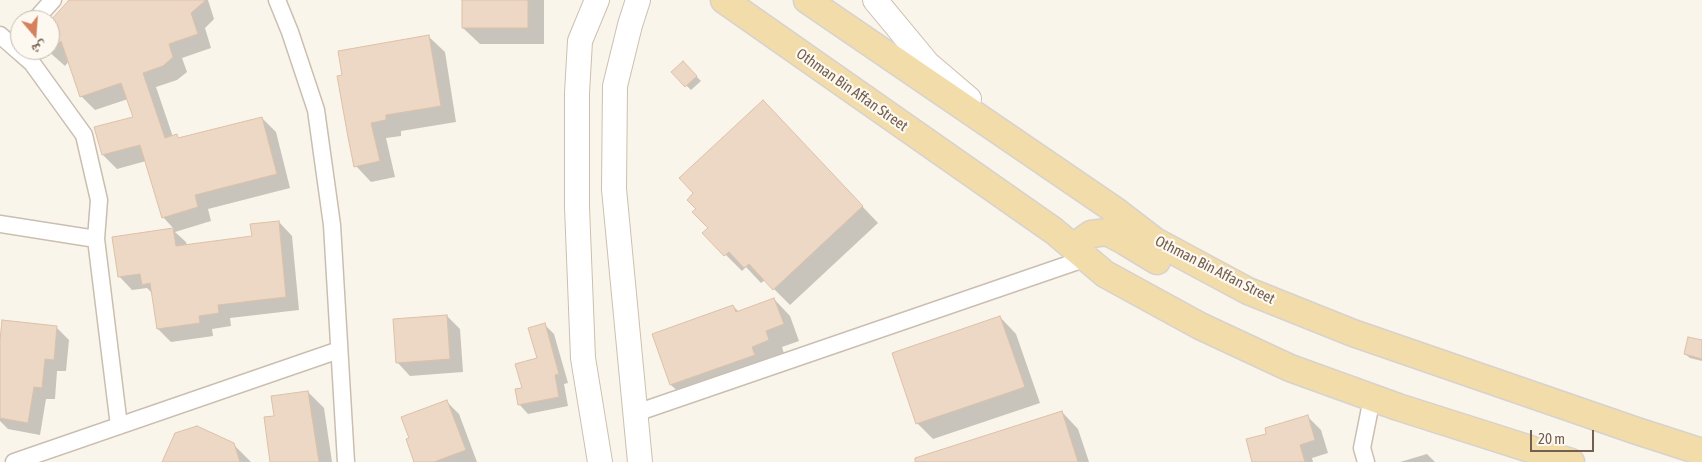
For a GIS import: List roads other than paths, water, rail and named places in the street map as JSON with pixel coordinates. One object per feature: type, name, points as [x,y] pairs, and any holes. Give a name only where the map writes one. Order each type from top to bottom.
[{"type":"main road","name":"Othman Bin Affan Street","points":[[724,0],[1054,231],[1105,274],[1200,326],[1290,368],[1372,398],[1571,462]]},
{"type":"main road","name":"Othman Bin Affan Street","points":[[807,0],[1116,211],[1155,241],[1248,291],[1372,339],[1637,432],[1702,452]]},
{"type":"main road","points":[[1080,252],[1090,234],[1107,232],[1233,304],[1314,317]]},
{"type":"street","points":[[44,10],[53,0]]},
{"type":"street","points":[[277,0],[290,32],[316,110],[332,225],[346,462]]},
{"type":"street","points":[[597,0],[580,41],[577,93],[577,207],[583,358],[600,462]]},
{"type":"street","points":[[638,0],[615,86],[614,189],[640,462]]},
{"type":"street","points":[[875,0],[928,64],[1043,162]]},
{"type":"street","points":[[29,60],[84,135],[99,200],[96,239],[119,426]]},
{"type":"street","points":[[0,224],[96,239]]},
{"type":"street","points":[[636,413],[1080,252]]},
{"type":"street","points":[[14,462],[340,350]]},
{"type":"street","points":[[1366,462],[1362,448],[1372,398]]}]
